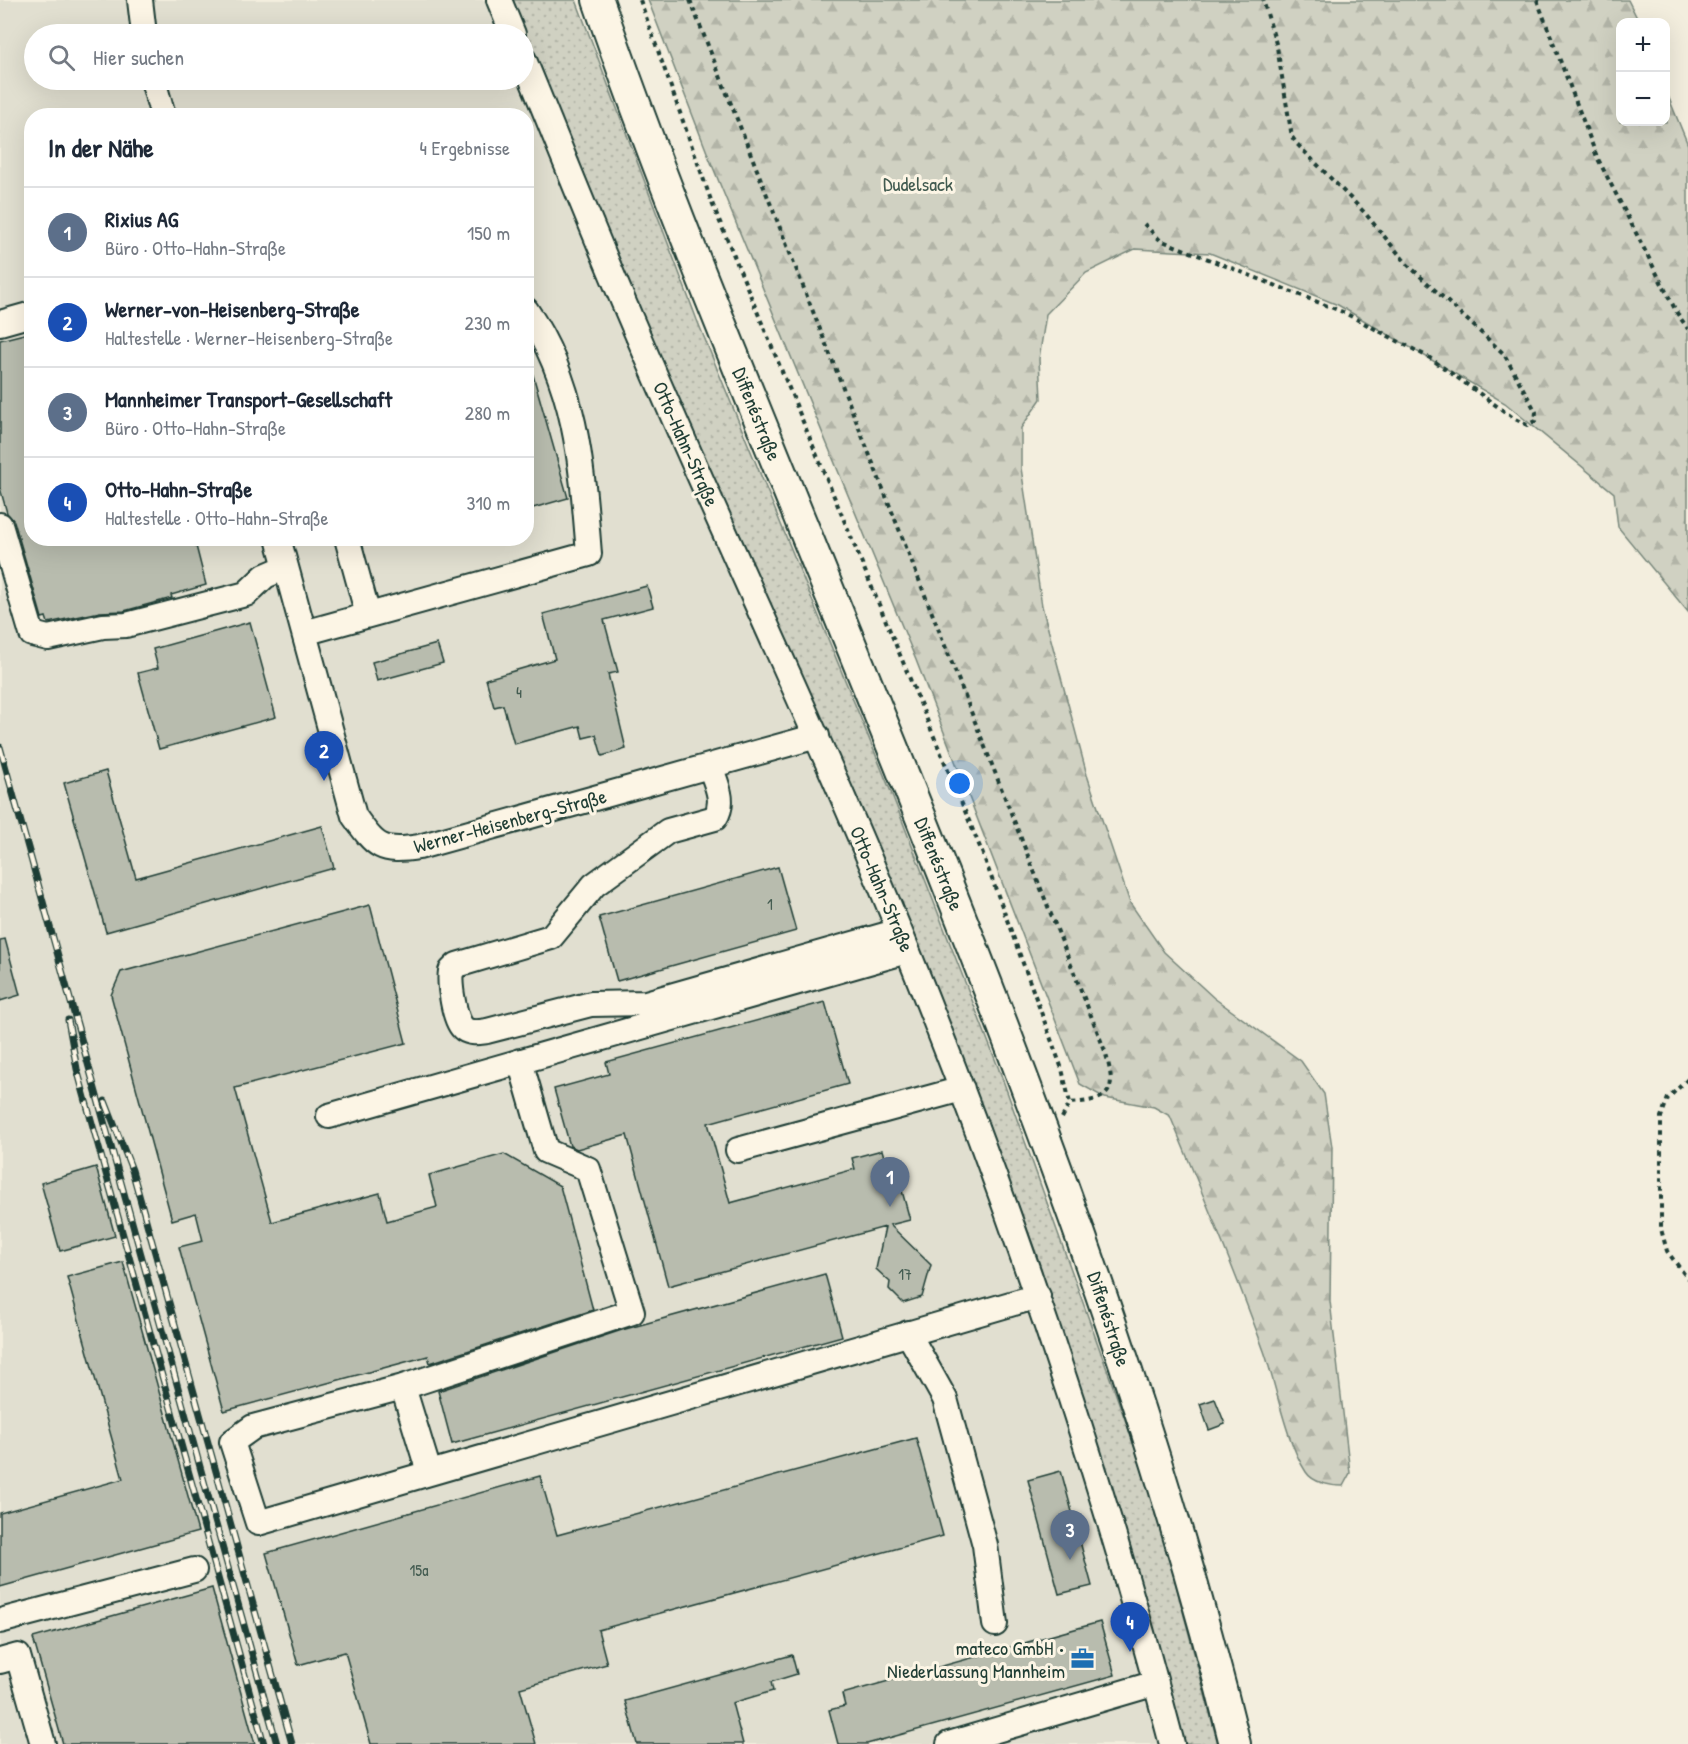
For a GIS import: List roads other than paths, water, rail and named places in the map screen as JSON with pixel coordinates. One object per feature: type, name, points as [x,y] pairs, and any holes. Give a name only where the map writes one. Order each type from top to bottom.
[{"type":"main road","name":"Diffenéstraße","points":[[598,0],[692,254],[928,836],[1048,1142],[1094,1270],[1183,1549],[1235,1744]]},
{"type":"street","points":[[141,0],[143,24]]},
{"type":"street","points":[[499,0],[509,24]]},
{"type":"street","name":"Otto-Hahn-Straße","points":[[534,84],[642,347],[817,736],[962,1089],[1038,1296],[1110,1521],[1172,1744]]},
{"type":"street","points":[[156,90],[161,108]]},
{"type":"street","points":[[0,323],[24,316]]},
{"type":"street","points":[[304,633],[589,554],[580,448],[562,378],[534,325]]},
{"type":"street","points":[[0,525],[32,634],[48,638],[103,626],[126,625],[246,594],[265,576],[286,567]]},
{"type":"street","name":"Werner-Heisenberg-Straße","points":[[280,546],[354,816],[371,840],[392,851],[419,847],[817,736]]},
{"type":"street","points":[[349,546],[368,615]]},
{"type":"street","points":[[710,766],[721,798],[721,808],[715,818],[668,831],[612,871],[594,885],[551,937],[457,965],[451,970],[450,987],[458,1023],[463,1028],[477,1033],[591,1004],[646,1003],[903,941]]},
{"type":"street","points":[[329,1116],[519,1061],[903,941]]},
{"type":"street","points":[[519,1061],[546,1151],[588,1169],[632,1312],[403,1387],[253,1427],[232,1442],[258,1522],[1038,1296]]},
{"type":"street","points":[[738,1150],[962,1089]]},
{"type":"street","points":[[908,1333],[945,1399],[985,1545],[995,1624]]},
{"type":"street","points":[[403,1387],[429,1472]]},
{"type":"street","points":[[0,1621],[194,1570]]},
{"type":"street","points":[[0,1661],[18,1656],[43,1744]]},
{"type":"street","points":[[948,1744],[1156,1683]]},
{"type":"railway","points":[[0,747],[277,1744]]},
{"type":"railway","points":[[68,1020],[77,1069],[264,1744]]},
{"type":"railway","points":[[105,1101],[132,1170],[292,1744]]},
{"type":"place","name":"Werner-von-Heisenberg-Straße","points":[[324,781]]},
{"type":"place","name":"Rixius AG","points":[[890,1207]]},
{"type":"place","name":"Mannheimer Transport-Gesellschaft","points":[[1070,1560]]},
{"type":"place","name":"Otto-Hahn-Straße","points":[[1130,1652]]},
{"type":"place","name":"mateco GmbH • Niederlassung Mannheim","points":[[1083,1659]]},
{"type":"park label","name":"Dudelsack","points":[[918,184]]}]
